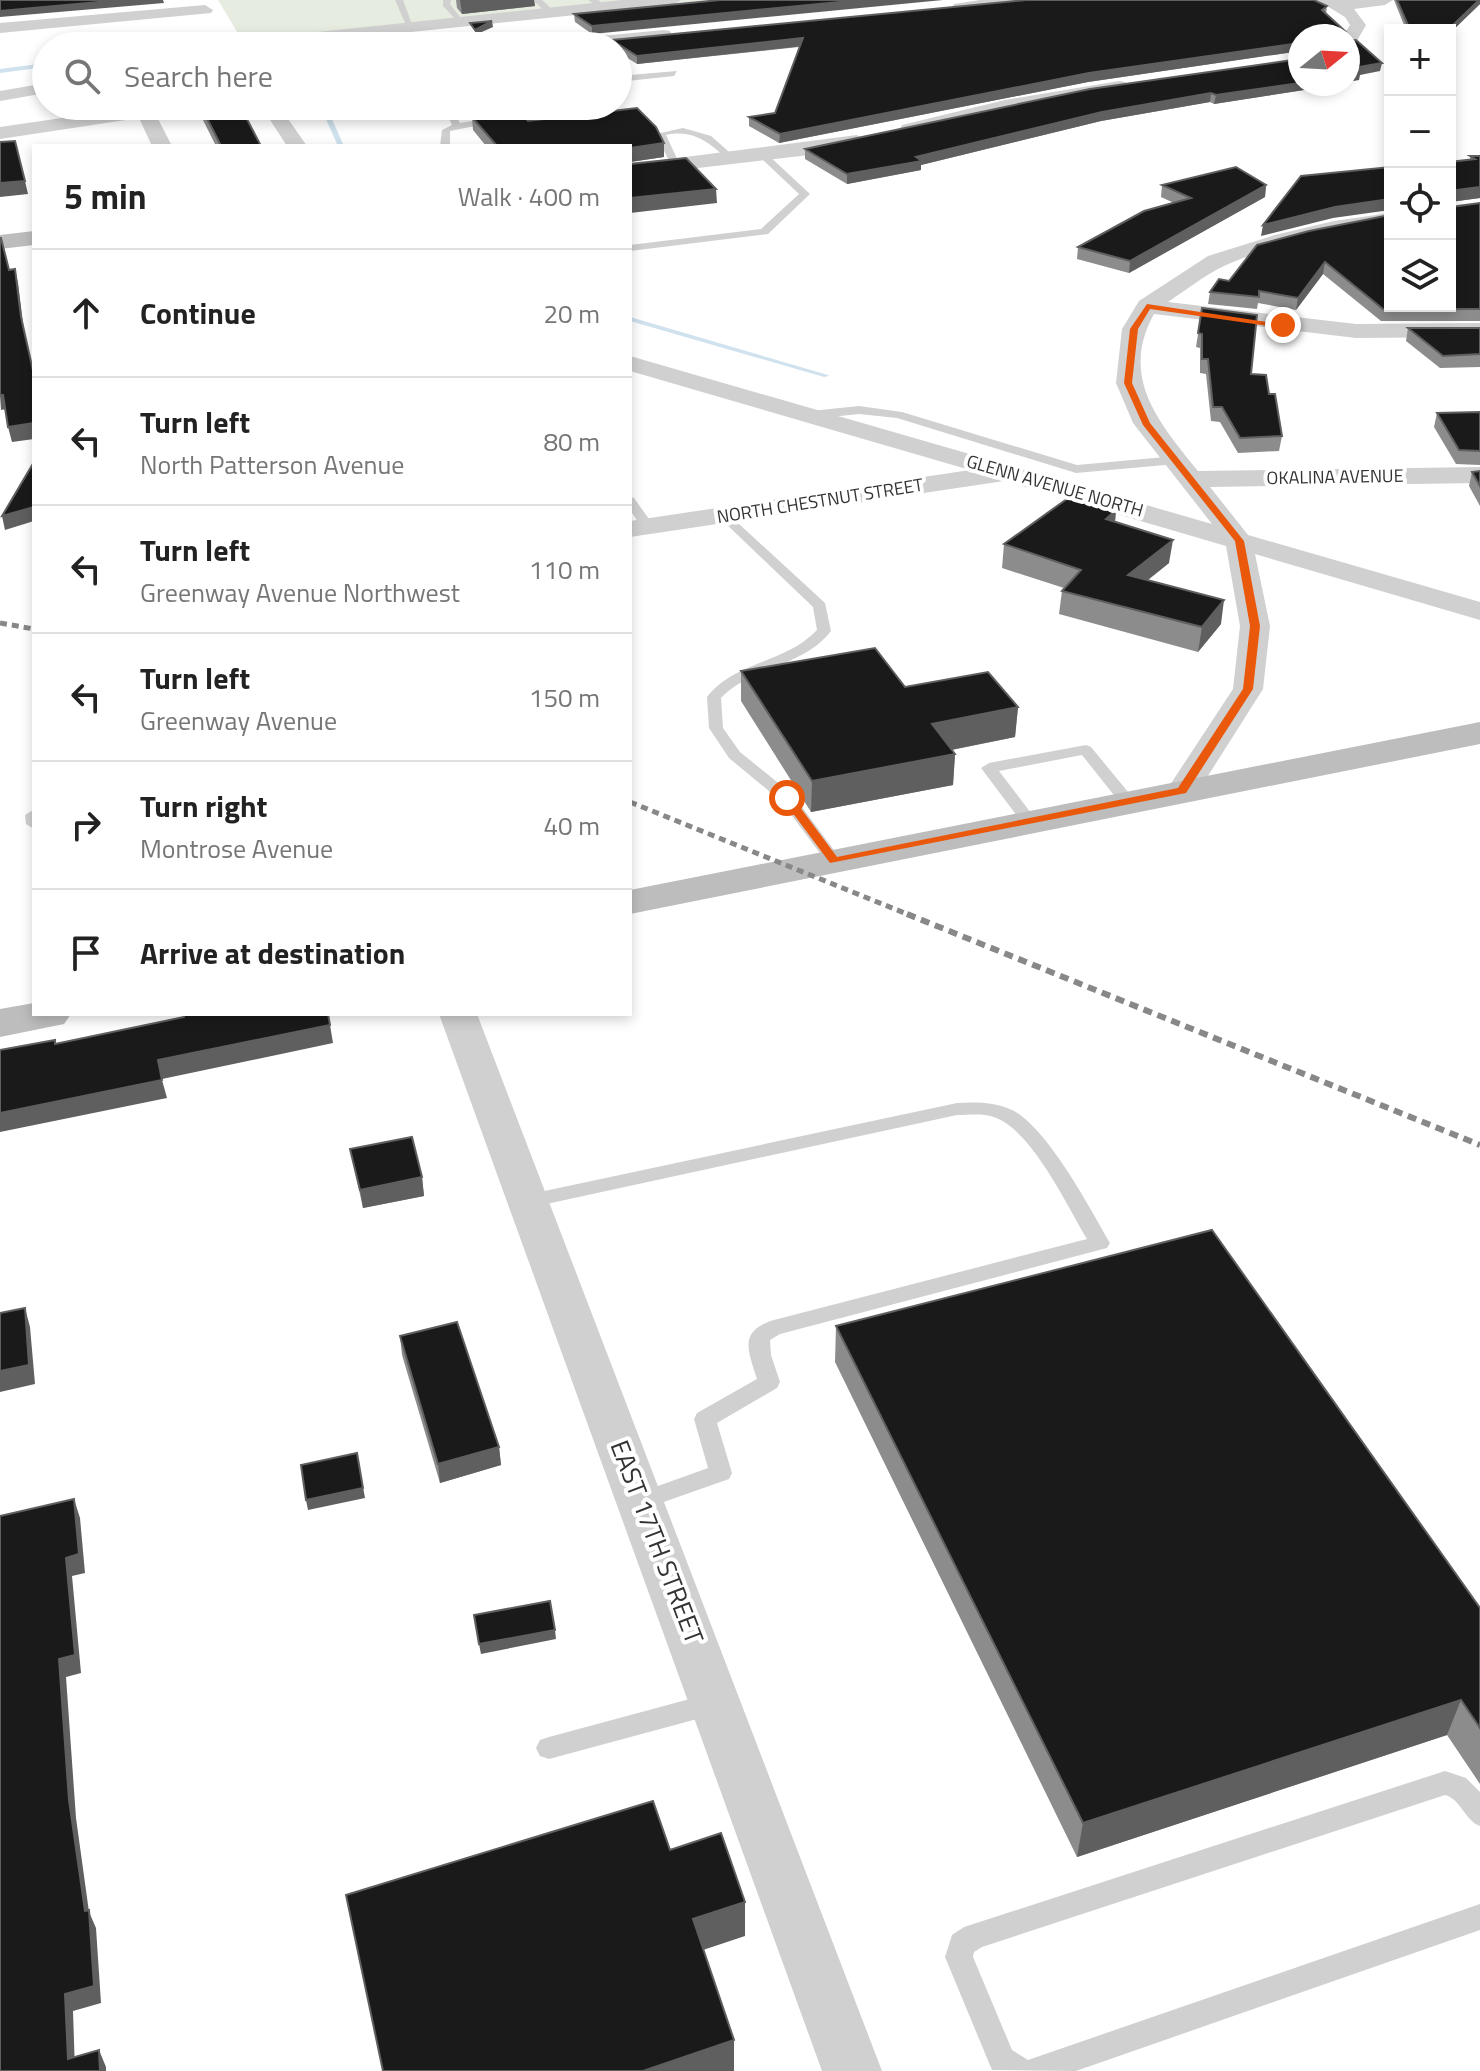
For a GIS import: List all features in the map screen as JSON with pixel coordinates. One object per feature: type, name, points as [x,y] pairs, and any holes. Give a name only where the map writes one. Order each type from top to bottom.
[{"type":"main road","points":[[0,242],[32,238]]},
{"type":"main road","points":[[632,902],[1480,733]]},
{"type":"main road","points":[[0,1023],[38,1016]]},
{"type":"street","points":[[0,28],[410,25],[551,12],[598,3],[673,0]]},
{"type":"street","points":[[946,8],[1025,0]]},
{"type":"street","points":[[1331,3],[1385,0]]},
{"type":"street","points":[[1331,3],[1351,14],[1357,24]]},
{"type":"street","points":[[410,25],[421,32]]},
{"type":"street","points":[[632,38],[681,33]]},
{"type":"street","points":[[632,170],[763,155],[876,137],[1005,106],[1132,84]]},
{"type":"street","points":[[0,96],[32,90]]},
{"type":"street","points":[[0,133],[98,120]]},
{"type":"street","points":[[149,120],[161,144]]},
{"type":"street","points":[[279,120],[296,144]]},
{"type":"street","points":[[56,127],[64,144]]},
{"type":"street","points":[[1182,791],[1248,689],[1255,626],[1239,541],[1146,423],[1128,383],[1134,329],[1147,306],[1216,261],[1275,241],[1334,227],[1384,220]]},
{"type":"street","points":[[1147,306],[1283,325],[1418,333],[1480,330]]},
{"type":"street","name":"GLENN AVENUE NORTH","points":[[632,364],[1480,611]]},
{"type":"street","name":"OKALINA AVENUE","points":[[1183,469],[1480,475]]},
{"type":"street","name":"NORTH CHESTNUT STREET","points":[[639,528],[1009,472]]},
{"type":"street","name":"EAST 17TH STREET","points":[[459,1016],[852,2071]]},
{"type":"lane","points":[[399,0],[410,25]]},
{"type":"lane","points":[[447,0],[446,4],[461,20]]},
{"type":"lane","points":[[537,0],[551,12]]},
{"type":"lane","points":[[632,78],[674,73]]},
{"type":"lane","points":[[454,120],[457,126]]},
{"type":"lane","points":[[445,144],[446,130],[498,120]]},
{"type":"lane","points":[[675,165],[661,134],[695,130],[731,158]]},
{"type":"lane","points":[[632,248],[764,232],[805,194],[763,155]]},
{"type":"lane","points":[[811,415],[859,410],[898,415],[1076,469],[1183,469]]},
{"type":"lane","points":[[901,441],[926,424]]},
{"type":"lane","points":[[950,455],[975,439]]},
{"type":"lane","points":[[1053,485],[1076,469]]},
{"type":"lane","points":[[632,507],[639,528]]},
{"type":"lane","points":[[726,516],[820,606],[824,631],[812,648],[798,657],[754,668],[727,680],[714,697],[716,728],[734,755],[787,798],[834,861]]},
{"type":"lane","points":[[1029,821],[989,768],[1086,750],[1127,801]]},
{"type":"lane","points":[[528,1201],[957,1109],[983,1108],[1009,1116],[1031,1135],[1100,1243],[774,1328],[759,1336],[760,1355],[769,1382],[705,1419],[721,1473],[641,1501]]},
{"type":"lane","points":[[549,1748],[717,1702]]},
{"type":"lane","points":[[1019,2071],[1002,2060],[959,1957],[962,1944],[974,1936],[1445,1783],[1455,1783],[1464,1790],[1480,1814]]},
{"type":"lane","points":[[1036,2071],[1480,1917]]},
{"type":"shaded area","points":[[218,0],[711,0],[336,32],[237,32]]},
{"type":"building","points":[[0,0],[121,0],[0,11]]},
{"type":"building","points":[[720,0],[860,0],[592,26],[574,14]]},
{"type":"building","points":[[1026,0],[1314,0],[1327,6],[1322,10],[1337,24],[1288,24],[1288,45],[1089,73],[780,134],[749,117],[775,113],[803,38],[637,56],[632,53],[632,38]]},
{"type":"building","points":[[1397,0],[1479,0],[1454,24],[1407,24]]},
{"type":"building","points":[[492,21],[475,30],[470,23]]},
{"type":"building","points":[[1360,44],[1382,63],[1360,67]]},
{"type":"building","points":[[1288,61],[1288,85],[1216,95],[1211,93],[1102,112],[916,157],[922,161],[847,174],[805,149],[1090,89]]},
{"type":"building","points":[[637,108],[656,127],[664,143],[632,148],[632,144],[495,144],[474,120],[632,120],[632,109]]},
{"type":"building","points":[[208,120],[247,120],[260,144],[220,144]]},
{"type":"building","points":[[15,141],[25,181],[0,183],[0,142]]},
{"type":"building","points":[[1480,156],[1480,187],[1456,190],[1456,161]]},
{"type":"building","points":[[686,158],[716,189],[632,198],[632,164]]},
{"type":"building","points":[[1236,167],[1266,185],[1130,261],[1078,247],[1144,211],[1191,198],[1162,185]]},
{"type":"building","points":[[1384,168],[1384,200],[1335,207],[1263,225],[1301,176]]},
{"type":"building","points":[[1480,203],[1480,309],[1456,309],[1456,206]]},
{"type":"building","points":[[1384,216],[1384,309],[1325,262],[1298,298],[1259,291],[1259,297],[1210,292],[1219,279],[1229,281],[1257,245]]},
{"type":"building","points":[[1,238],[9,270],[15,269],[32,366],[32,423],[8,427],[3,395],[0,395]]},
{"type":"building","points":[[1202,308],[1257,315],[1251,374],[1266,375],[1269,394],[1275,394],[1282,436],[1240,438],[1222,407],[1213,407],[1208,359],[1202,359],[1202,334],[1198,333]]},
{"type":"building","points":[[1408,328],[1480,328],[1480,354],[1443,356]]},
{"type":"building","points":[[1480,412],[1480,451],[1459,450],[1437,413]]},
{"type":"building","points":[[32,465],[32,508],[2,516]]},
{"type":"building","points":[[1480,471],[1480,486],[1472,472]]},
{"type":"building","points":[[1071,496],[1116,510],[1106,519],[1173,540],[1128,575],[1224,600],[1202,627],[1062,591],[1081,570],[1004,544]]},
{"type":"building","points":[[875,648],[905,687],[988,672],[1018,707],[932,724],[955,754],[812,781],[741,671]]},
{"type":"building","points":[[328,1016],[330,1025],[158,1060],[162,1080],[0,1113],[0,1050],[55,1040],[55,1044],[184,1017]]},
{"type":"building","points":[[412,1137],[422,1177],[360,1190],[350,1149]]},
{"type":"building","points":[[1212,1230],[1480,1608],[1480,1728],[1461,1700],[1083,1823],[836,1326]]},
{"type":"building","points":[[25,1308],[29,1365],[0,1371],[0,1313]]},
{"type":"building","points":[[457,1322],[499,1447],[438,1464],[400,1336]]},
{"type":"building","points":[[357,1453],[363,1488],[306,1500],[301,1465]]},
{"type":"building","points":[[74,1499],[79,1554],[66,1558],[75,1655],[59,1659],[69,1800],[85,1911],[89,1910],[94,1986],[65,1994],[68,2059],[99,2050],[100,2071],[0,2071],[0,1516]]},
{"type":"building","points":[[550,1601],[555,1630],[479,1644],[474,1615]]},
{"type":"building","points":[[653,1801],[670,1850],[721,1833],[745,1902],[693,1919],[734,2040],[643,2071],[383,2071],[346,1895]]},
{"type":"waterway","points":[[0,71],[32,67]]},
{"type":"waterway","points":[[329,120],[340,144]]},
{"type":"waterway","points":[[632,320],[826,376]]},
{"type":"railway","points":[[0,623],[32,629]]},
{"type":"railway","points":[[632,803],[912,916]]},
{"type":"railway","points":[[907,914],[1480,1145]]},
{"type":"route","points":[[787,798],[834,861],[1182,791],[1248,689],[1255,626],[1239,541],[1146,423],[1128,383],[1134,329],[1147,306],[1283,325]]}]
